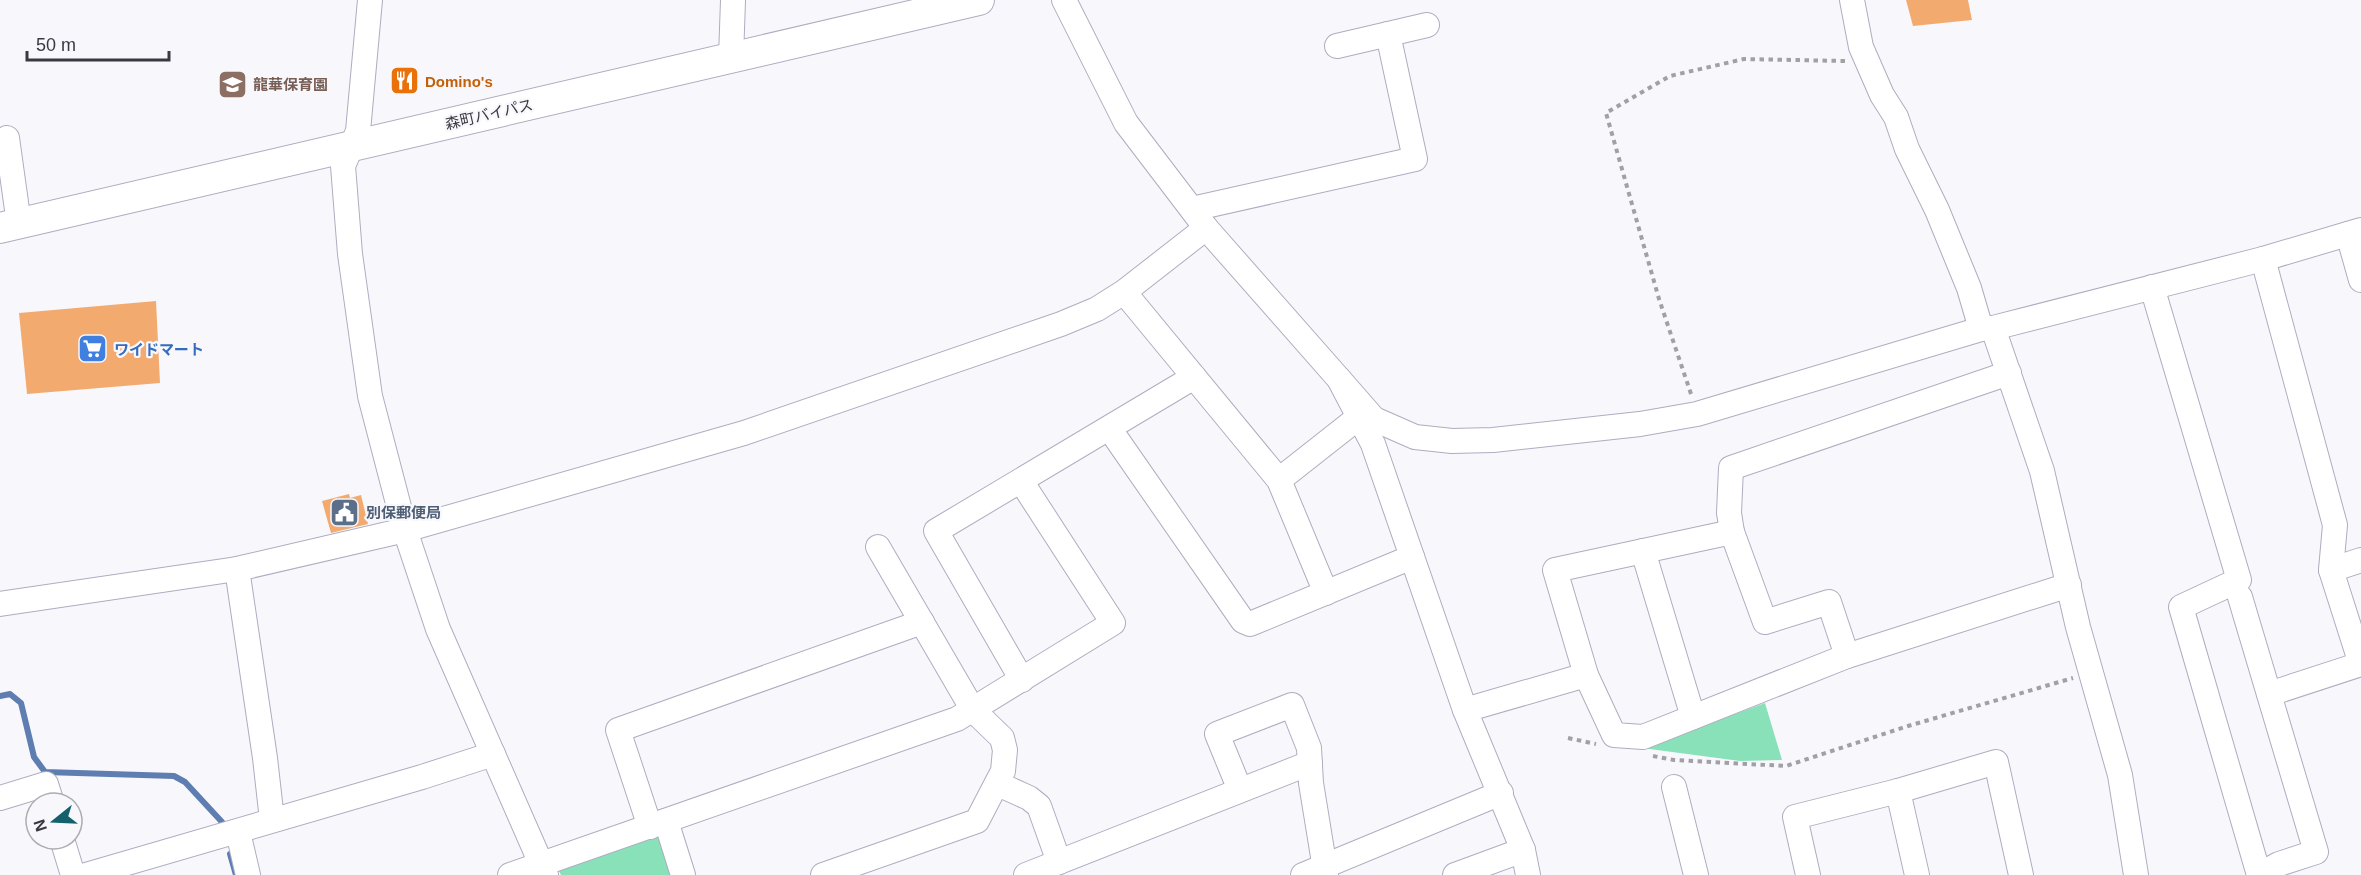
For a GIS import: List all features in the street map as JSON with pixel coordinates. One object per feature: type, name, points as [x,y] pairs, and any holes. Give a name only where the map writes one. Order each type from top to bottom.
[{"type":"main road","name":"森町バイパス","points":[[9,226],[347,156],[731,58],[979,0]]},
{"type":"street","points":[[370,0],[358,131],[347,156],[350,254],[370,396],[405,530],[438,629],[544,870]]},
{"type":"street","points":[[731,58],[733,0]]},
{"type":"street","points":[[1064,0],[1126,123],[1199,219],[1374,418],[1415,437],[1493,441],[1640,424],[1697,414],[1987,329],[2263,259],[2355,232],[2361,280]]},
{"type":"street","points":[[1851,0],[1862,47],[1882,95],[1896,117],[1907,148],[1937,210],[1987,329],[2009,373],[2042,471],[2091,672],[2120,775],[2136,875]]},
{"type":"street","points":[[1337,46],[1427,25]]},
{"type":"street","points":[[0,604],[237,569],[405,530],[744,433],[1061,324],[1097,309],[1124,292],[1199,219],[1415,159],[1389,34]]},
{"type":"street","points":[[7,138],[9,226]]},
{"type":"street","points":[[2263,259],[2335,525],[2331,570],[2361,664],[2269,694]]},
{"type":"street","points":[[2152,287],[2238,580],[2181,607],[2259,875],[2279,864],[2316,852],[2240,597]]},
{"type":"street","points":[[1124,292],[1279,480],[1326,593]]},
{"type":"street","points":[[1847,656],[1829,602],[1765,622],[1732,532],[1729,513],[1731,468],[2009,373]]},
{"type":"street","points":[[1022,680],[936,531],[1194,377]]},
{"type":"street","points":[[1339,379],[1373,444],[1466,710],[1523,850],[1528,875]]},
{"type":"street","points":[[1279,480],[1359,417]]},
{"type":"street","points":[[1109,428],[1243,621],[1250,624],[1412,557]]},
{"type":"street","points":[[510,875],[544,870],[658,824],[957,719],[1113,623],[1021,481]]},
{"type":"street","points":[[1732,532],[1555,570],[1586,675],[1614,735],[1643,737],[1847,656],[2069,585]]},
{"type":"street","points":[[823,875],[977,821],[1003,771],[1005,750],[1002,738],[973,710],[878,548]]},
{"type":"street","points":[[1643,551],[1693,717]]},
{"type":"street","points":[[2331,570],[2361,560]]},
{"type":"street","points":[[237,569],[272,820]]},
{"type":"street","points":[[683,875],[658,824],[618,730],[922,622]]},
{"type":"street","points":[[1466,710],[1586,675]]},
{"type":"street","points":[[1240,790],[1217,734],[1292,705],[1309,748],[1318,872],[1501,793]]},
{"type":"street","points":[[86,875],[237,832],[493,754]]},
{"type":"street","points":[[1808,875],[1795,818],[1996,762],[2021,875]]},
{"type":"street","points":[[1026,875],[1310,763]]},
{"type":"street","points":[[0,798],[46,784],[48,791]]},
{"type":"street","points":[[998,784],[1029,798],[1039,806],[1059,862]]},
{"type":"street","points":[[1674,787],[1696,875]]},
{"type":"street","points":[[1898,791],[1917,875]]},
{"type":"street","points":[[237,832],[248,875]]},
{"type":"street","points":[[1455,875],[1523,850]]},
{"type":"street","points":[[66,851],[73,875]]},
{"type":"path","points":[[1697,414],[1659,299],[1606,113],[1670,76],[1744,59],[1800,59],[1843,63],[1862,47]]},
{"type":"path","points":[[1650,756],[1674,760],[1786,766],[1908,726],[2091,672]]},
{"type":"path","points":[[1568,738],[1603,746]]},
{"type":"green space","points":[[1765,703],[1782,760],[1740,761],[1642,748]]},
{"type":"green space","points":[[657,834],[664,838],[676,875],[561,875],[558,869]]},
{"type":"building","points":[[1906,0],[1968,0],[1972,20],[1913,26]]},
{"type":"building","points":[[156,301],[160,383],[27,394],[19,313]]},
{"type":"building","name":"別保郵便局","points":[[349,494],[350,498],[361,495],[368,524],[331,533],[322,501]]},
{"type":"waterway","points":[[0,696],[10,694],[21,703],[34,757],[45,772],[174,776],[185,782],[222,822]]},
{"type":"waterway","points":[[230,854],[236,875]]},
{"type":"place","name":"Domino's","points":[[404,81]]},
{"type":"place","name":"龍華保育園","points":[[232,84]]},
{"type":"place","name":"ワイドマート","points":[[93,349]]},
{"type":"place","name":"別保郵便局","points":[[345,512]]}]
